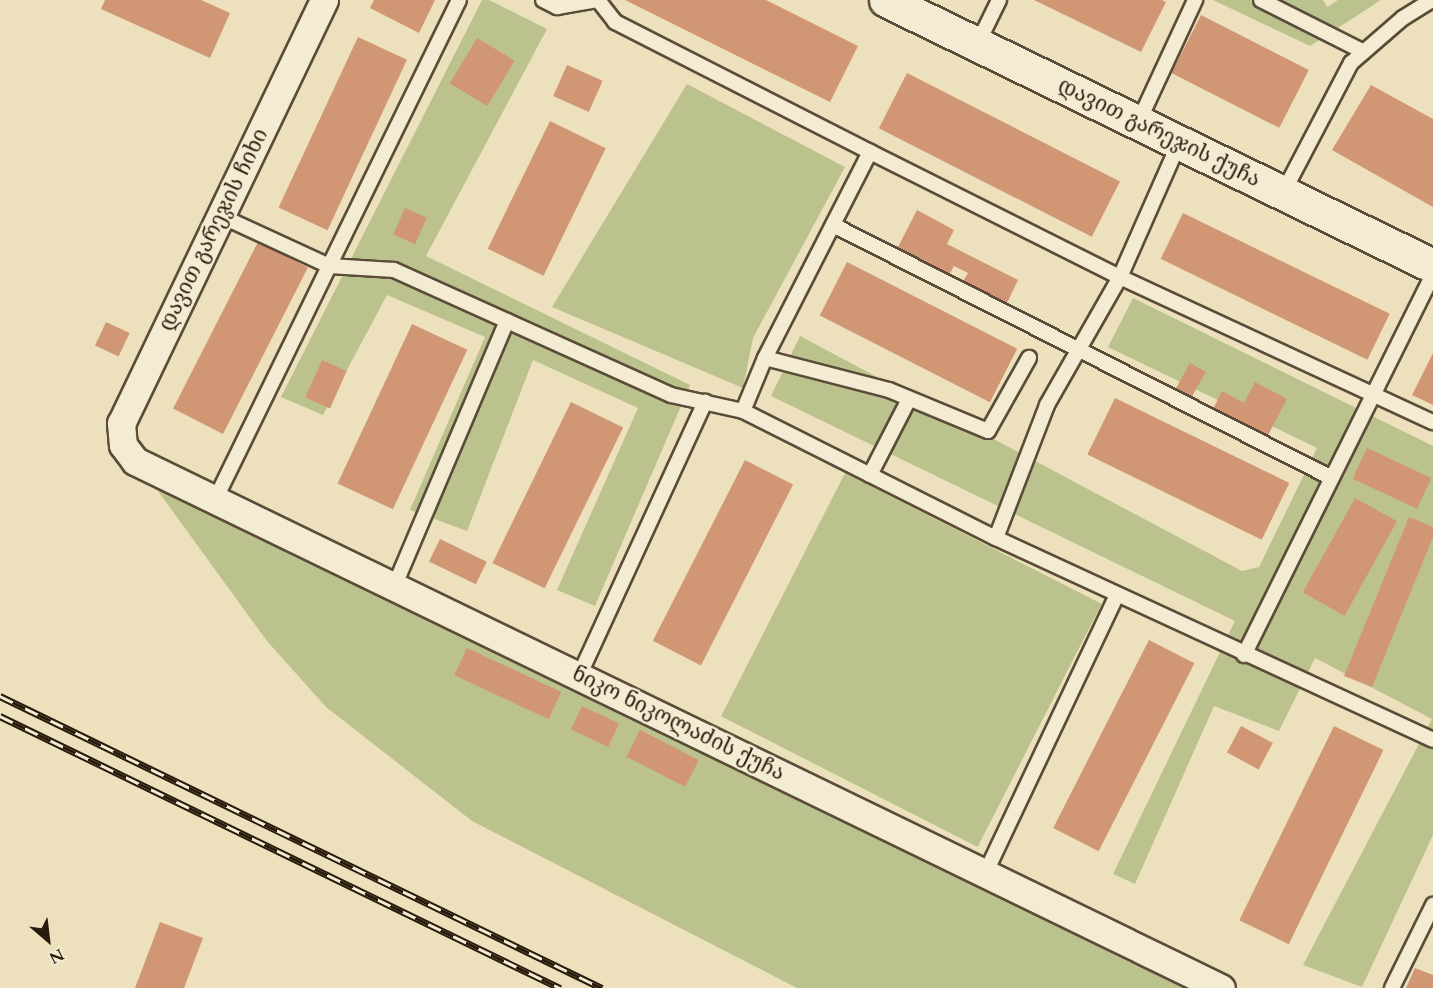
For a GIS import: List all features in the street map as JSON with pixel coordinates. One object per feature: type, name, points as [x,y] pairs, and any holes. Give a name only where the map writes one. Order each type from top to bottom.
[{"type":"main road","name":"დავით გარეჯის ქუჩა","points":[[886,0],[1433,266]]},
{"type":"street","name":"დავით გარეჯის ჩიხი","points":[[135,461],[123,444],[121,423],[324,0]]},
{"type":"street","name":"ნიკო ნიკოლაძის ქუჩა","points":[[135,461],[1221,988]]},
{"type":"lane","points":[[215,500],[459,0]]},
{"type":"lane","points":[[543,0],[557,7],[598,0],[615,22],[870,152],[1120,277],[1375,393],[1433,422]]},
{"type":"lane","points":[[977,45],[999,0]]},
{"type":"lane","points":[[1138,123],[1195,0]]},
{"type":"lane","points":[[1261,0],[1364,52]]},
{"type":"lane","points":[[1282,193],[1351,63],[1403,18],[1432,0]]},
{"type":"lane","points":[[996,538],[1047,405],[1120,277],[1179,143]]},
{"type":"lane","points":[[743,411],[765,358],[870,152]]},
{"type":"lane","points":[[221,216],[329,266],[394,270],[671,395],[743,411],[996,538],[1244,655],[1433,740]]},
{"type":"lane","points":[[833,225],[1332,478]]},
{"type":"lane","points":[[1244,655],[1433,275]]},
{"type":"lane","points":[[394,587],[507,321]]},
{"type":"lane","points":[[765,358],[889,390],[988,431],[1029,358]]},
{"type":"lane","points":[[870,475],[909,399]]},
{"type":"lane","points":[[579,676],[705,402]]},
{"type":"lane","points":[[985,874],[1117,595]]},
{"type":"lane","points":[[1392,988],[1433,905]]},
{"type":"green space","points":[[482,0],[489,0],[547,29],[426,256],[690,385],[595,606],[557,590],[638,408],[533,360],[467,531],[410,510],[485,337],[387,295],[323,415],[281,397]]},
{"type":"green space","points":[[1213,0],[1323,0],[1327,7],[1338,0],[1381,0],[1310,46]]},
{"type":"green space","points":[[687,84],[845,167],[753,338],[743,388],[552,307]]},
{"type":"green space","points":[[1133,298],[1433,446],[1433,835],[1362,987],[1303,965],[1432,719],[1315,658],[1279,731],[1214,706],[1135,884],[1113,874],[1235,621],[771,396],[800,336],[1242,571],[1259,567],[1317,448],[1108,347]]},
{"type":"green space","points":[[845,473],[1102,604],[978,847],[721,716]]},
{"type":"green space","points":[[147,476],[313,563],[728,757],[1185,979],[1183,988],[797,988],[472,821],[326,707],[267,641]]},
{"type":"building","points":[[105,0],[201,0],[230,13],[210,58],[101,9]]},
{"type":"building","points":[[374,0],[435,0],[419,33],[370,8]]},
{"type":"building","points":[[625,0],[766,0],[858,46],[830,102]]},
{"type":"building","points":[[1034,0],[1162,0],[1166,2],[1141,52]]},
{"type":"building","points":[[1201,15],[1309,70],[1279,128],[1171,73]]},
{"type":"building","points":[[358,37],[407,60],[327,230],[279,207]]},
{"type":"building","points":[[477,38],[515,61],[487,106],[450,83]]},
{"type":"building","points":[[567,65],[603,81],[589,112],[553,96]]},
{"type":"building","points":[[907,73],[1120,182],[1092,237],[879,128]]},
{"type":"building","points":[[1371,85],[1433,119],[1433,207],[1332,150]]},
{"type":"building","points":[[550,121],[606,148],[543,276],[488,249]]},
{"type":"building","points":[[405,208],[427,218],[415,244],[393,234]]},
{"type":"building","points":[[917,210],[954,230],[947,244],[1018,280],[1006,305],[962,283],[968,273],[954,266],[949,275],[897,249]]},
{"type":"building","points":[[1183,213],[1390,314],[1367,360],[1161,259]]},
{"type":"building","points":[[258,242],[308,267],[223,434],[173,409]]},
{"type":"building","points":[[847,262],[1017,349],[990,402],[820,315]]},
{"type":"building","points":[[106,322],[130,333],[119,357],[95,346]]},
{"type":"building","points":[[412,324],[467,350],[393,509],[338,484]]},
{"type":"building","points":[[1433,353],[1433,405],[1412,395]]},
{"type":"building","points":[[322,360],[347,371],[330,408],[305,397]]},
{"type":"building","points":[[1190,363],[1206,372],[1190,401],[1174,392]]},
{"type":"building","points":[[1255,382],[1287,399],[1267,437],[1213,409],[1222,391],[1244,403]]},
{"type":"building","points":[[1115,398],[1289,483],[1262,540],[1087,455]]},
{"type":"building","points":[[571,402],[623,427],[545,588],[493,563]]},
{"type":"building","points":[[1367,448],[1431,478],[1417,509],[1353,479]]},
{"type":"building","points":[[745,460],[793,485],[701,665],[653,641]]},
{"type":"building","points":[[1355,498],[1397,521],[1345,616],[1303,592]]},
{"type":"building","points":[[1409,517],[1433,527],[1433,537],[1372,687],[1344,676]]},
{"type":"building","points":[[440,539],[487,562],[476,584],[429,561]]},
{"type":"building","points":[[1149,640],[1194,663],[1099,851],[1053,828]]},
{"type":"building","points":[[467,648],[561,692],[549,719],[454,675]]},
{"type":"building","points":[[582,706],[619,723],[608,747],[571,730]]},
{"type":"building","points":[[1241,726],[1273,743],[1259,769],[1227,752]]},
{"type":"building","points":[[1334,726],[1383,750],[1289,944],[1239,920]]},
{"type":"building","points":[[640,730],[699,760],[685,787],[626,757]]},
{"type":"building","points":[[160,922],[203,938],[184,988],[135,988]]},
{"type":"building","points":[[1415,968],[1433,975],[1433,988],[1406,988]]},
{"type":"railway","points":[[0,696],[602,988]]},
{"type":"railway","points":[[0,716],[560,988]]}]
